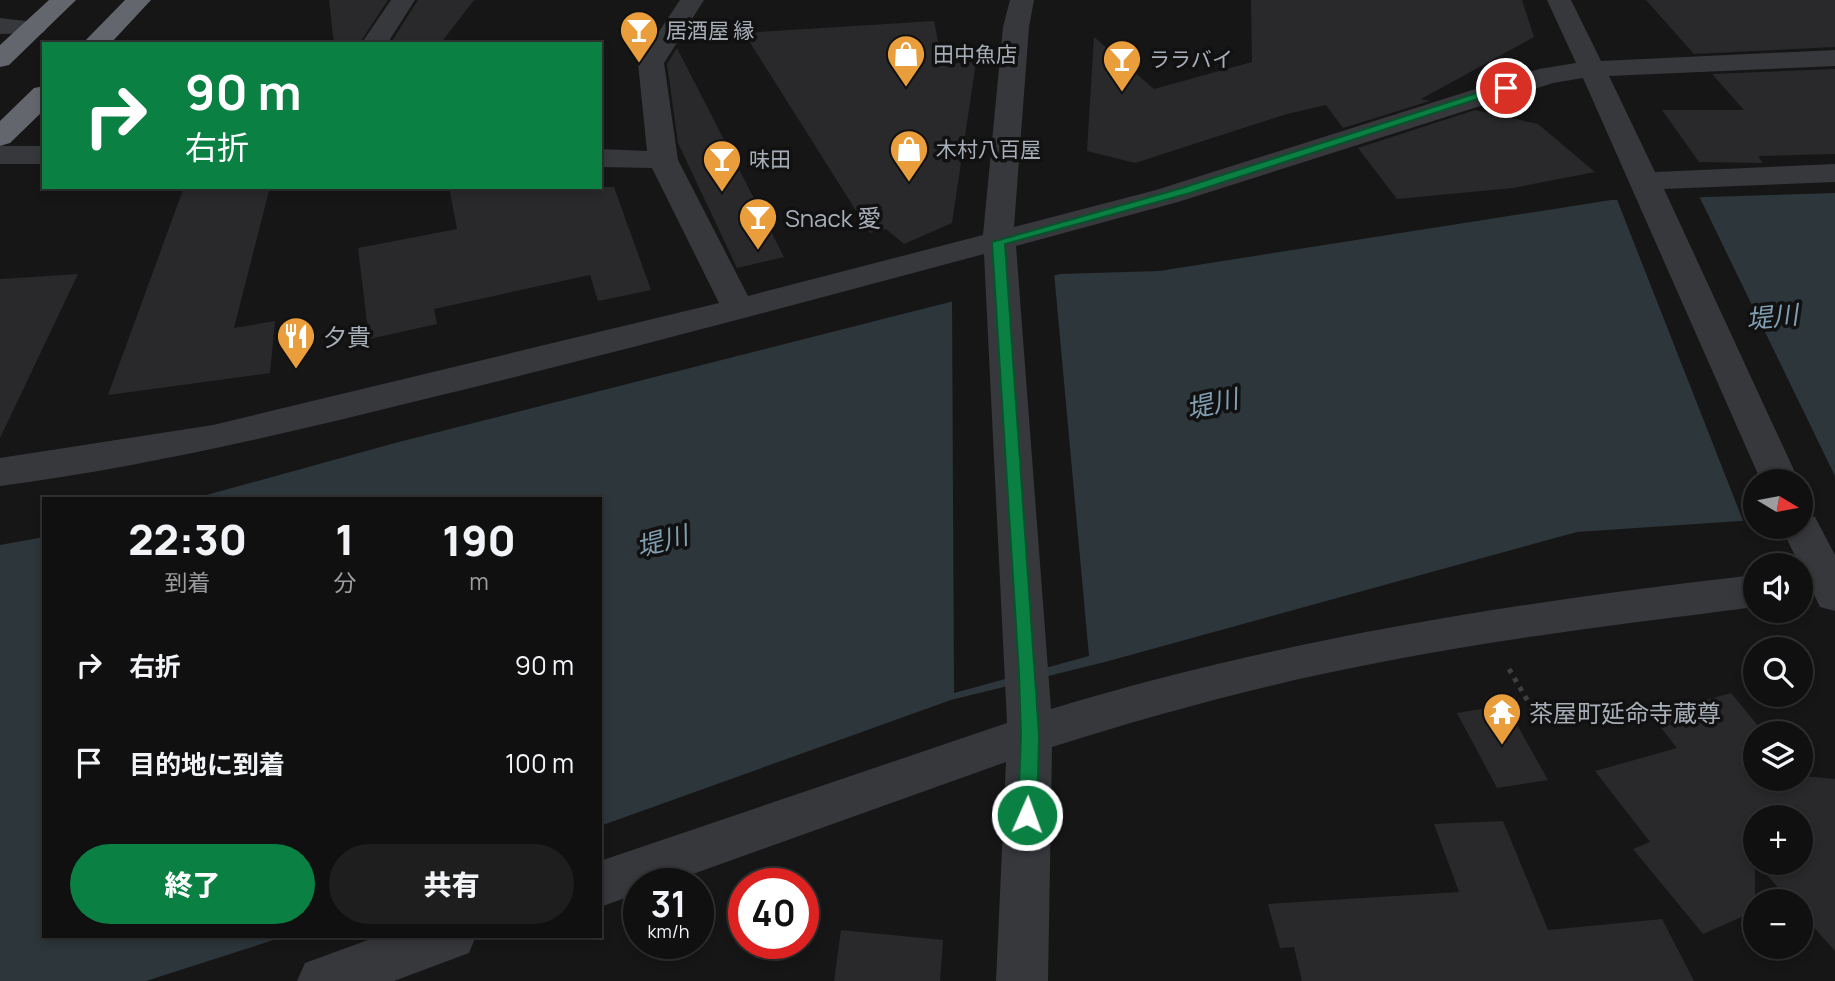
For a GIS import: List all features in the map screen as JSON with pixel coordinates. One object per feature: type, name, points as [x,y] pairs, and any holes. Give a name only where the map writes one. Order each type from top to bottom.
[{"type":"highway","points":[[0,60],[64,0]]},
{"type":"highway","points":[[96,42],[139,0]]},
{"type":"highway","points":[[0,137],[42,96]]},
{"type":"street","points":[[375,42],[403,0]]},
{"type":"street","points":[[692,0],[651,63],[663,160],[738,309]]},
{"type":"street","points":[[1022,0],[1015,40],[999,242],[1030,735],[1022,981]]},
{"type":"street","points":[[1559,0],[1594,69],[1775,469]]},
{"type":"street","points":[[0,26],[34,28]]},
{"type":"street","points":[[0,472],[72,463],[214,438],[610,344],[1186,191],[1516,84],[1594,69],[1835,58]]},
{"type":"street","points":[[0,155],[42,155]]},
{"type":"street","points":[[602,158],[663,160]]},
{"type":"street","points":[[1647,185],[1835,173]]},
{"type":"street","points":[[1806,539],[1825,586]]},
{"type":"street","points":[[602,883],[1030,735],[1171,692],[1310,659],[1483,627],[1743,593]]},
{"type":"street","points":[[323,981],[445,938]]},
{"type":"water","name":"堤川","points":[[1835,193],[1835,511],[1813,492],[1813,469],[1743,469],[1743,521],[1577,532],[1105,662],[951,700],[602,825],[602,497],[199,497],[395,443],[1060,274],[1159,271],[1611,200]]},
{"type":"water","points":[[42,537],[42,938],[280,938],[146,981],[0,981],[0,545]]},
{"type":"pier","points":[[1698,194],[1835,476],[1835,514],[1813,516],[1813,469],[1743,469],[1743,520],[1616,197]]},
{"type":"pier","points":[[1054,272],[1089,656],[954,693],[952,296]]},
{"type":"building","points":[[329,0],[388,0],[360,42],[334,42]]},
{"type":"building","points":[[418,0],[474,0],[442,42],[391,42]]},
{"type":"building","points":[[1251,0],[1522,0],[1534,37],[1421,99],[1430,101],[1343,128],[1326,105],[1287,114],[1135,163],[1087,151],[1094,37],[1154,89],[1252,62]]},
{"type":"building","points":[[1646,0],[1835,0],[1835,47],[1694,54]]},
{"type":"building","points":[[934,21],[942,61],[946,64],[976,62],[952,223],[904,244],[886,229],[870,233],[744,33]]},
{"type":"building","points":[[677,48],[784,257],[737,268],[678,143],[667,64]]},
{"type":"building","points":[[1835,69],[1835,154],[1758,156],[1763,163],[1699,162],[1662,110],[1744,110],[1712,74]]},
{"type":"building","points":[[1475,110],[1538,124],[1595,172],[1513,188],[1397,199],[1358,148]]},
{"type":"building","points":[[614,187],[651,290],[598,301],[590,275],[434,309],[437,324],[369,339],[358,248],[457,229],[449,189]]},
{"type":"building","points":[[183,189],[269,189],[234,328],[275,321],[270,373],[108,395]]},
{"type":"building","points":[[78,274],[0,438],[0,279]]},
{"type":"building","points":[[1731,693],[1754,721],[1743,721],[1743,791],[1813,791],[1813,777],[1835,779],[1835,951],[1813,926],[1813,889],[1779,889],[1767,875],[1813,875],[1813,805],[1743,805],[1743,875],[1755,875],[1755,889],[1743,889],[1743,916],[1703,934],[1633,849],[1650,842],[1595,771],[1677,748],[1651,715]]},
{"type":"building","name":"茶屋町延命寺蔵尊","points":[[1506,705],[1548,780],[1497,788],[1457,713]]},
{"type":"building","points":[[1503,821],[1548,930],[1662,919],[1694,981],[1302,981],[1294,947],[1280,948],[1268,904],[1459,892],[1434,824]]},
{"type":"building","points":[[841,930],[943,940],[940,981],[834,981]]},
{"type":"place","name":"居酒屋 縁","points":[[639,64]]},
{"type":"place","name":"田中魚店","points":[[906,88]]},
{"type":"place","name":"ララバイ","points":[[1122,93]]},
{"type":"place","name":"木村八百屋","points":[[909,183]]},
{"type":"place","name":"味田","points":[[722,193]]},
{"type":"place","name":"Snack 愛","points":[[758,251]]},
{"type":"place","name":"夕貴","points":[[296,370]]},
{"type":"place","name":"茶屋町延命寺蔵尊","points":[[1502,746]]},
{"type":"route","points":[[1027,815],[1030,735],[1028,673],[999,242],[1186,191],[1506,88]]}]
